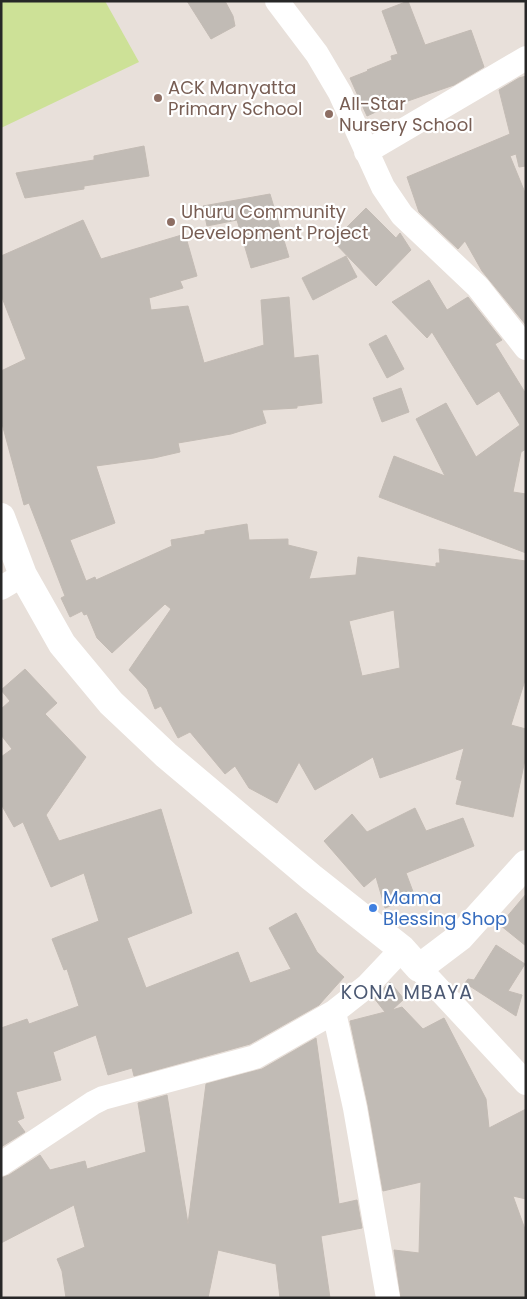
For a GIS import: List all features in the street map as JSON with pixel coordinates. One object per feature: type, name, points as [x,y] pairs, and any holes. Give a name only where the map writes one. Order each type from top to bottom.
[{"type":"street","points":[[277,1],[317,54],[340,93],[383,187],[402,215],[478,288],[526,348]]},
{"type":"street","points":[[366,152],[526,58]]},
{"type":"street","points":[[1,517],[12,581],[111,703],[181,768],[410,959],[526,1083]]},
{"type":"street","points":[[1,1164],[103,1098],[255,1057],[334,1012],[366,986],[410,959],[460,937],[526,864]]},
{"type":"street","points":[[334,1012],[355,1108],[388,1298]]},
{"type":"green space","points":[[1,1],[105,1],[139,62],[1,128]]},
{"type":"building","points":[[187,1],[225,1],[233,16],[235,26],[211,39]]},
{"type":"building","points":[[408,1],[425,45],[471,30],[484,67],[454,85],[405,102],[404,99],[367,116],[350,78],[392,60],[391,56],[398,54],[382,11]]},
{"type":"building","points":[[526,76],[526,166],[519,167],[516,154],[510,156],[526,195],[526,325],[482,271],[465,241],[458,249],[419,212],[407,177],[510,134],[499,90]]},
{"type":"building","points":[[144,146],[149,176],[84,186],[84,189],[25,198],[16,173],[94,160],[94,156]]},
{"type":"building","points":[[270,194],[289,257],[251,268],[237,220],[207,226],[203,206]]},
{"type":"building","points":[[366,208],[396,238],[400,233],[411,250],[376,286],[333,241]]},
{"type":"building","points":[[83,220],[101,259],[185,234],[197,276],[180,281],[183,288],[149,298],[151,310],[188,306],[204,363],[264,345],[261,300],[289,297],[294,358],[318,355],[322,403],[297,406],[297,408],[262,410],[266,423],[231,434],[178,443],[180,452],[154,458],[96,466],[115,523],[70,540],[86,581],[95,577],[96,580],[172,546],[171,540],[205,534],[205,531],[247,524],[249,540],[288,539],[288,545],[317,552],[309,579],[356,575],[358,557],[436,567],[436,563],[440,563],[439,549],[526,561],[526,677],[511,725],[526,729],[526,755],[513,817],[456,804],[462,781],[456,779],[464,748],[380,778],[373,757],[315,790],[299,762],[277,803],[249,788],[235,766],[225,774],[190,732],[178,738],[161,706],[155,709],[147,689],[129,670],[171,609],[165,604],[112,653],[97,638],[87,614],[84,615],[82,611],[70,617],[61,598],[65,596],[29,503],[24,505],[1,420],[1,371],[26,359],[1,295],[1,256]],"holes":[[[394,610],[400,668],[362,676],[349,621]]]},
{"type":"building","points":[[346,256],[357,277],[313,300],[302,278]]},
{"type":"building","points":[[429,280],[447,310],[468,297],[502,340],[495,344],[526,394],[526,449],[521,452],[513,492],[526,494],[526,553],[379,497],[394,456],[445,476],[416,419],[446,403],[476,457],[520,425],[499,391],[477,405],[432,332],[427,338],[392,302]]},
{"type":"building","points":[[386,335],[404,369],[387,378],[369,344]]},
{"type":"building","points":[[401,388],[409,412],[382,422],[373,398]]},
{"type":"building","points":[[25,669],[57,703],[45,714],[86,757],[46,815],[59,841],[161,809],[192,913],[127,938],[146,988],[238,952],[250,983],[291,969],[269,928],[296,913],[317,952],[344,977],[319,1005],[250,1044],[134,1076],[132,1068],[108,1075],[96,1035],[53,1052],[61,1080],[16,1092],[24,1118],[17,1121],[25,1132],[1,1147],[1,1028],[27,1019],[29,1024],[79,1006],[67,969],[64,970],[52,939],[99,921],[84,873],[51,887],[23,822],[14,827],[1,804],[1,757],[12,749],[1,735],[1,709],[10,701],[1,690]]},
{"type":"building","points":[[415,808],[426,831],[463,818],[474,846],[406,873],[415,897],[385,908],[376,877],[364,887],[324,841],[352,814],[367,832]]},
{"type":"building","points":[[526,894],[526,946],[500,925]]},
{"type":"building","points":[[496,945],[525,964],[508,991],[522,995],[516,1016],[465,983],[468,979],[474,980]]},
{"type":"building","points":[[390,982],[404,999],[392,1010],[402,1007],[423,1029],[444,1018],[486,1099],[489,1128],[526,1109],[526,1199],[513,1196],[526,1232],[526,1298],[401,1298],[394,1250],[419,1253],[421,1182],[383,1191],[368,1105],[350,1021],[385,1012],[374,998]]},
{"type":"building","points":[[316,1038],[339,1204],[357,1200],[362,1228],[321,1236],[330,1298],[280,1298],[276,1264],[218,1250],[208,1298],[66,1298],[62,1271],[57,1259],[85,1247],[74,1205],[1,1243],[1,1178],[40,1155],[50,1170],[85,1161],[87,1169],[146,1152],[138,1103],[167,1095],[188,1224],[206,1084],[262,1069]]},
{"type":"place","name":"ACK Manyatta Primary School","points":[[158,98]]},
{"type":"place","name":"All-Star Nursery School","points":[[329,114]]},
{"type":"place","name":"Uhuru Community Development Project","points":[[171,222]]},
{"type":"place","name":"Mama Blessing Shop","points":[[373,908]]},
{"type":"district","name":"KONA MBAYA","points":[[407,992]]}]
